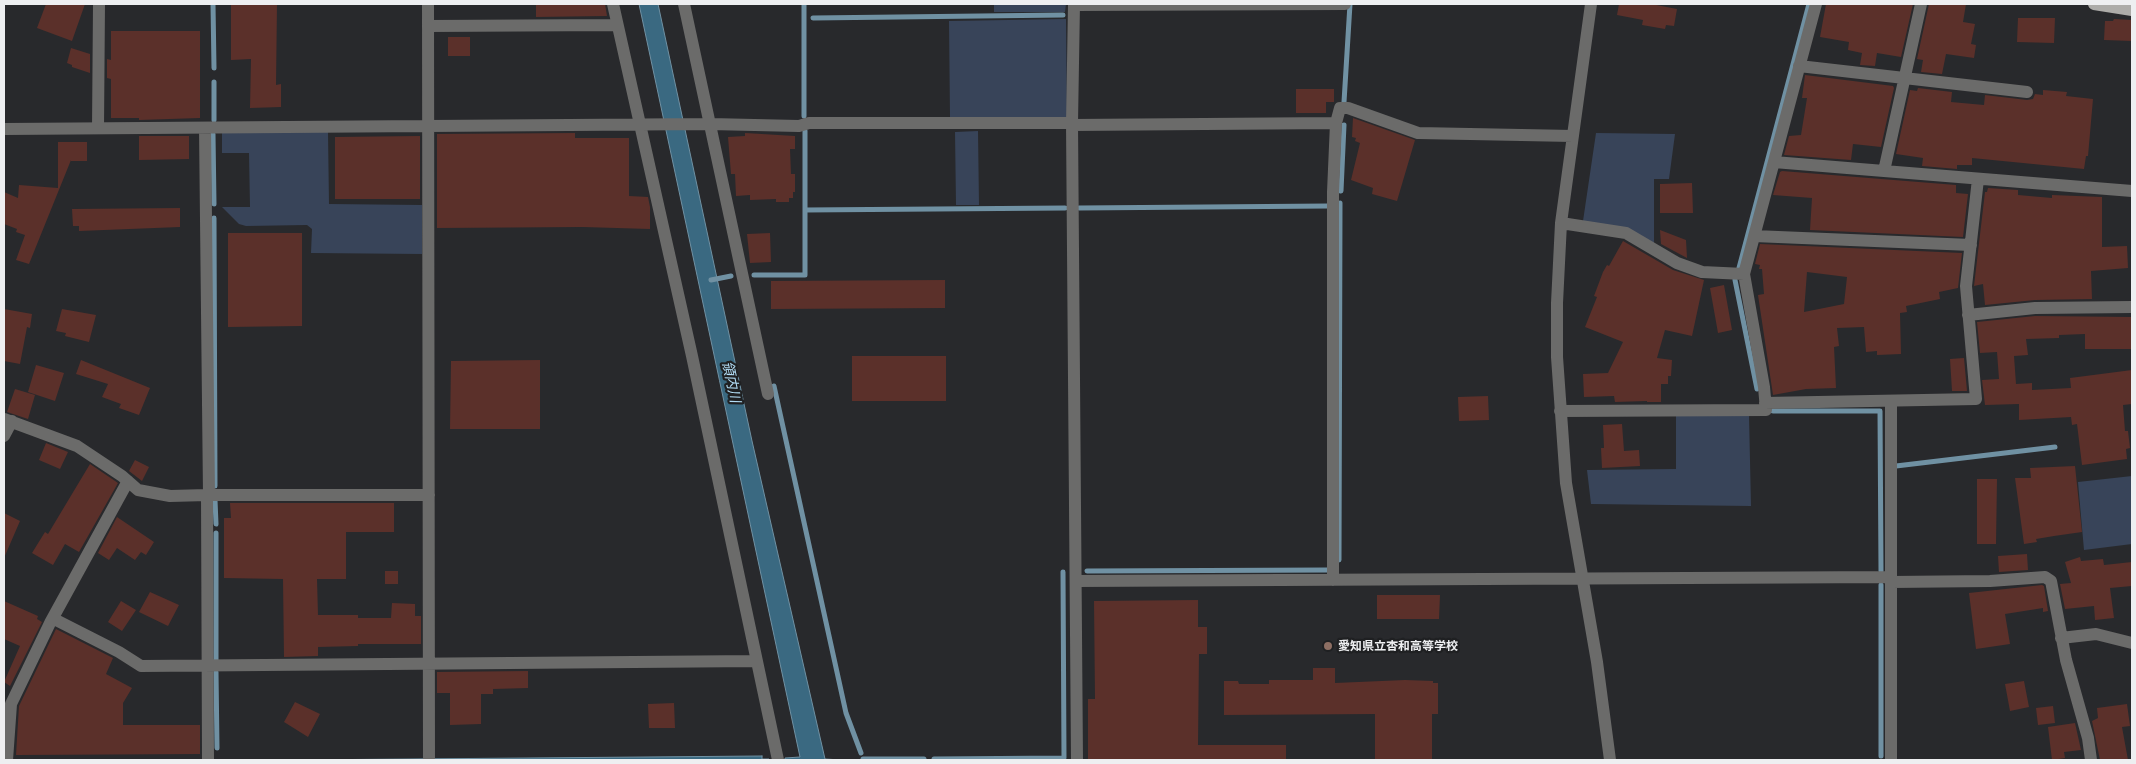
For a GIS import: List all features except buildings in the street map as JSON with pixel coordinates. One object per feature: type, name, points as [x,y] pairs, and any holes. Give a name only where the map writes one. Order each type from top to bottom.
[{"type":"main road","points":[[2094,4],[2132,10]]},
{"type":"street","points":[[98,128],[99,4]]},
{"type":"street","points":[[428,4],[429,758]]},
{"type":"street","points":[[614,4],[617,25],[642,125],[778,760]]},
{"type":"street","points":[[684,4],[708,124],[768,394]]},
{"type":"street","points":[[1077,760],[1072,124],[1074,4],[1345,4]]},
{"type":"street","points":[[1591,4],[1561,222],[1557,304],[1560,411],[1566,483],[1597,662],[1610,760]]},
{"type":"street","points":[[1560,411],[1766,410],[1744,274],[1816,4]]},
{"type":"street","points":[[1884,171],[1921,4]]},
{"type":"street","points":[[428,26],[617,25]]},
{"type":"street","points":[[1799,66],[2027,92]]},
{"type":"street","points":[[1333,580],[1333,192],[1336,123],[1340,108],[1348,108],[1418,133],[1573,136]]},
{"type":"street","points":[[4,129],[708,124],[799,126],[810,122],[1072,124],[1336,123]]},
{"type":"street","points":[[205,128],[208,760]]},
{"type":"street","points":[[1774,162],[2132,191]]},
{"type":"street","points":[[1765,403],[1976,399],[1966,286],[1978,179]]},
{"type":"street","points":[[1561,222],[1626,233],[1677,263],[1702,272],[1744,274]]},
{"type":"street","points":[[1754,236],[1971,245]]},
{"type":"street","points":[[1968,315],[2035,308],[2132,307]]},
{"type":"street","points":[[1891,401],[1891,760]]},
{"type":"street","points":[[4,436],[8,420],[77,446],[138,490],[170,496],[429,495]]},
{"type":"street","points":[[7,760],[7,701],[54,619],[128,481]]},
{"type":"street","points":[[1076,581],[1582,579],[1891,579],[1990,581],[2045,577],[2051,581],[2061,638],[2088,738],[2091,760]]},
{"type":"street","points":[[54,619],[119,652],[141,666],[756,661]]},
{"type":"street","points":[[2061,638],[2096,634],[2132,643]]},
{"type":"shaded area","points":[[994,4],[1066,4],[1065,12],[994,12]]},
{"type":"shaded area","points":[[1066,19],[1067,117],[950,117],[949,21]]},
{"type":"shaded area","points":[[978,131],[979,205],[956,205],[955,132]]},
{"type":"shaded area","points":[[222,132],[328,132],[329,204],[422,205],[422,254],[311,253],[312,229],[307,225],[246,226],[239,224],[222,207],[250,207],[249,153],[222,153]]},
{"type":"shaded area","points":[[1596,133],[1675,134],[1669,179],[1654,179],[1654,243],[1583,221]]},
{"type":"shaded area","points":[[1749,415],[1751,506],[1591,504],[1587,470],[1676,469],[1676,416]]},
{"type":"shaded area","points":[[2132,476],[2132,544],[2084,550],[2078,482]]},
{"type":"water","name":"領内川","points":[[639,4],[658,4],[752,441],[825,759],[841,760],[785,760],[785,758],[800,757]]},
{"type":"water","points":[[762,756],[762,759],[769,760],[293,760]]},
{"type":"waterway","points":[[213,4],[214,68]]},
{"type":"waterway","points":[[804,4],[804,116]]},
{"type":"waterway","points":[[1344,102],[1350,4]]},
{"type":"waterway","points":[[1739,268],[1809,4]]},
{"type":"waterway","points":[[813,18],[1063,15]]},
{"type":"waterway","points":[[214,82],[214,120]]},
{"type":"waterway","points":[[1341,191],[1344,125]]},
{"type":"waterway","points":[[754,275],[805,275],[805,131]]},
{"type":"waterway","points":[[213,134],[214,204]]},
{"type":"waterway","points":[[1339,560],[1340,203]]},
{"type":"waterway","points":[[1079,208],[1328,206]]},
{"type":"waterway","points":[[805,210],[1065,208]]},
{"type":"waterway","points":[[214,218],[215,486]]},
{"type":"waterway","points":[[711,280],[731,276]]},
{"type":"waterway","points":[[1735,280],[1757,389]]},
{"type":"waterway","points":[[774,386],[846,713],[861,753]]},
{"type":"waterway","points":[[1773,411],[1880,411],[1881,571]]},
{"type":"waterway","points":[[1896,466],[2055,447]]},
{"type":"waterway","points":[[215,500],[216,524]]},
{"type":"waterway","points":[[216,533],[216,660]]},
{"type":"waterway","points":[[1087,571],[1327,570]]},
{"type":"waterway","points":[[934,759],[1064,758],[1063,572]]},
{"type":"waterway","points":[[1881,585],[1881,756]]},
{"type":"waterway","points":[[216,672],[217,748]]},
{"type":"waterway","points":[[863,759],[924,759]]},
{"type":"place","name":"愛知県立杏和高等学校","points":[[1328,646]]}]
